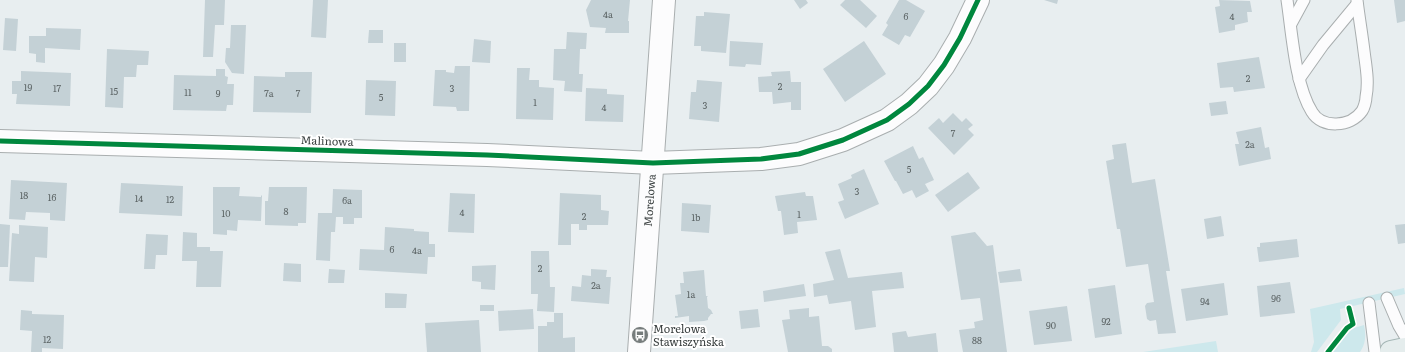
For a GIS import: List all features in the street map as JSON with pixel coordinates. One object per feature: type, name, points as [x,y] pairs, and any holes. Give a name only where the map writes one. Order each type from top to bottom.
[{"type":"main road","points":[[1391,352],[1405,349]]},
{"type":"street","name":"Morelowa","points":[[639,352],[664,0]]},
{"type":"street","name":"Malinowa","points":[[0,141],[487,155],[653,163],[761,159],[800,154],[843,140],[887,120],[909,104],[928,86],[944,65],[960,38],[978,0]]},
{"type":"lane","points":[[1287,0],[1299,79],[1305,99],[1312,114],[1324,122],[1341,124],[1352,120],[1362,111],[1366,98],[1368,80],[1357,2]]},
{"type":"lane","points":[[1291,24],[1304,0]]},
{"type":"lane","points":[[1299,79],[1323,45],[1357,2]]},
{"type":"lane","points":[[1387,298],[1398,326],[1405,336]]},
{"type":"lane","points":[[1369,302],[1375,352]]},
{"type":"shaded area","points":[[1404,288],[1405,294],[1340,309],[1341,320],[1317,352],[1311,352],[1314,342],[1310,309]]},
{"type":"shaded area","points":[[1364,325],[1365,339],[1360,352],[1332,352],[1350,331]]},
{"type":"shaded area","points":[[1216,341],[1218,352],[1143,352]]},
{"type":"building","points":[[205,0],[225,0],[224,25],[215,25],[213,57],[203,57]]},
{"type":"building","points":[[313,0],[328,0],[326,38],[311,37]]},
{"type":"building","points":[[591,0],[630,0],[628,21],[629,33],[605,33],[606,28],[590,27],[586,10]]},
{"type":"building","points":[[794,0],[806,0],[808,3],[800,9]]},
{"type":"building","points":[[845,0],[860,0],[877,16],[866,28],[840,5]]},
{"type":"building","points":[[899,0],[906,0],[925,11],[910,37],[905,35],[899,45],[882,35],[888,25],[886,23]]},
{"type":"building","points":[[1044,0],[1058,0],[1057,4]]},
{"type":"building","points":[[1219,0],[1250,1],[1252,12],[1247,12],[1248,22],[1235,25],[1235,30],[1219,33],[1215,7],[1220,6]]},
{"type":"building","points":[[1394,0],[1405,0],[1405,21],[1397,23]]},
{"type":"building","points":[[704,12],[730,14],[726,53],[701,51],[701,46],[694,46],[696,16],[704,16]]},
{"type":"building","points":[[5,18],[18,19],[16,51],[3,50]]},
{"type":"building","points":[[231,25],[246,25],[244,74],[232,73],[225,62],[226,48],[230,48]]},
{"type":"building","points":[[46,28],[81,29],[80,50],[45,48],[45,63],[36,62],[36,54],[29,53],[29,36],[46,36]]},
{"type":"building","points":[[369,30],[383,30],[383,43],[368,43]]},
{"type":"building","points":[[567,32],[587,33],[586,49],[580,49],[579,74],[583,74],[582,92],[564,91],[565,81],[553,80],[554,49],[566,49]]},
{"type":"building","points":[[474,39],[491,41],[490,63],[472,62]]},
{"type":"building","points":[[730,41],[763,43],[761,65],[746,64],[745,67],[729,66]]},
{"type":"building","points":[[864,41],[886,74],[845,102],[823,69]]},
{"type":"building","points":[[394,43],[406,43],[406,62],[394,62]]},
{"type":"building","points":[[107,49],[149,51],[148,65],[137,65],[136,77],[124,77],[123,108],[105,107]]},
{"type":"building","points":[[1259,57],[1265,88],[1234,92],[1233,87],[1220,88],[1217,63]]},
{"type":"building","points":[[455,66],[470,66],[469,111],[457,111],[456,107],[433,106],[435,70],[446,70],[446,72],[454,73]]},
{"type":"building","points":[[517,68],[530,68],[529,80],[539,80],[539,87],[554,88],[553,120],[516,119]]},
{"type":"building","points":[[216,69],[225,69],[225,76],[228,77],[227,84],[234,84],[233,105],[227,105],[226,111],[173,110],[174,75],[216,76]]},
{"type":"building","points":[[21,71],[71,73],[70,106],[16,104],[17,94],[12,94],[12,81],[21,81]]},
{"type":"building","points":[[790,71],[791,82],[801,82],[801,110],[791,110],[791,102],[773,104],[772,92],[759,92],[758,77],[772,76],[771,72]]},
{"type":"building","points":[[285,72],[312,72],[311,113],[253,112],[254,76],[285,77]]},
{"type":"building","points":[[366,80],[396,81],[395,116],[365,115]]},
{"type":"building","points":[[697,80],[722,82],[719,122],[689,119],[691,92],[696,92]]},
{"type":"building","points":[[586,88],[607,89],[607,94],[624,95],[623,122],[585,121]]},
{"type":"building","points":[[1226,101],[1228,114],[1211,116],[1209,103]]},
{"type":"building","points":[[953,113],[962,122],[966,118],[973,125],[968,129],[974,135],[954,155],[928,128],[939,118],[943,123]]},
{"type":"building","points":[[1261,127],[1265,148],[1269,147],[1271,159],[1239,166],[1235,144],[1239,144],[1236,132]]},
{"type":"building","points":[[1126,143],[1132,183],[1155,179],[1170,271],[1166,271],[1176,333],[1158,334],[1156,320],[1150,321],[1147,319],[1145,306],[1147,303],[1154,302],[1148,264],[1126,267],[1120,229],[1117,229],[1106,161],[1114,159],[1112,145]]},
{"type":"building","points":[[913,146],[919,159],[923,157],[934,180],[925,184],[929,191],[916,198],[912,190],[903,194],[884,161]]},
{"type":"building","points":[[864,169],[879,204],[845,219],[838,202],[844,200],[838,184],[852,178],[851,175]]},
{"type":"building","points":[[968,172],[980,188],[948,212],[935,195]]},
{"type":"building","points":[[11,180],[67,183],[65,221],[50,220],[50,213],[26,212],[25,220],[9,219]]},
{"type":"building","points":[[121,183],[183,186],[182,216],[119,213]]},
{"type":"building","points":[[213,187],[240,187],[239,196],[261,197],[261,195],[262,196],[261,221],[238,220],[237,231],[227,230],[227,235],[213,234]]},
{"type":"building","points":[[269,187],[307,187],[306,223],[298,223],[298,226],[265,225],[265,201],[268,201]]},
{"type":"building","points":[[333,189],[362,190],[362,218],[354,218],[354,224],[343,224],[343,217],[336,217],[335,232],[331,232],[330,261],[316,260],[318,213],[332,213]]},
{"type":"building","points":[[805,192],[806,196],[813,196],[817,220],[797,222],[798,233],[784,235],[781,211],[778,211],[775,196]]},
{"type":"building","points":[[450,193],[475,194],[474,233],[448,232]]},
{"type":"building","points":[[560,193],[601,195],[601,210],[609,211],[608,225],[587,225],[587,230],[579,230],[579,224],[571,224],[571,245],[558,245]]},
{"type":"building","points":[[682,203],[711,205],[709,233],[681,231]]},
{"type":"building","points":[[1221,216],[1224,236],[1207,239],[1204,219]]},
{"type":"building","points":[[0,224],[10,225],[8,267],[0,267]]},
{"type":"building","points":[[1405,224],[1405,243],[1398,244],[1395,225]]},
{"type":"building","points":[[19,225],[48,227],[47,258],[35,257],[34,282],[9,281],[12,233],[19,234]]},
{"type":"building","points":[[385,227],[414,229],[414,231],[429,232],[429,244],[435,244],[435,257],[428,257],[427,274],[359,270],[360,249],[384,250]]},
{"type":"building","points":[[183,232],[197,233],[197,247],[210,247],[210,251],[223,251],[221,287],[196,287],[197,261],[182,261]]},
{"type":"building","points":[[975,232],[987,246],[993,245],[1007,352],[963,352],[959,330],[975,328],[974,322],[983,320],[980,298],[961,300],[951,236]]},
{"type":"building","points":[[146,234],[168,235],[167,255],[156,255],[155,269],[144,269]]},
{"type":"building","points":[[1297,239],[1299,257],[1259,262],[1257,247],[1260,247],[1260,243]]},
{"type":"building","points":[[840,249],[848,278],[902,272],[904,288],[872,291],[876,327],[855,330],[851,301],[829,304],[827,295],[814,297],[813,284],[834,280],[825,252]]},
{"type":"building","points":[[531,251],[549,251],[550,287],[555,287],[554,312],[537,311],[538,294],[531,294]]},
{"type":"building","points":[[284,263],[301,264],[301,282],[283,281]]},
{"type":"building","points":[[496,265],[495,290],[481,289],[481,282],[472,281],[472,266]]},
{"type":"building","points":[[329,269],[345,270],[344,283],[328,283]]},
{"type":"building","points":[[591,269],[607,270],[606,277],[611,277],[609,304],[571,301],[572,286],[581,287],[582,275],[591,276]]},
{"type":"building","points":[[1020,269],[1022,281],[1000,283],[998,272]]},
{"type":"building","points":[[704,270],[706,296],[708,296],[708,308],[713,314],[711,314],[708,320],[704,321],[689,322],[689,316],[675,318],[675,316],[678,316],[675,295],[681,294],[680,283],[684,283],[683,272]]},
{"type":"building","points":[[1290,282],[1295,313],[1260,317],[1257,286]]},
{"type":"building","points":[[1224,283],[1228,315],[1186,321],[1181,289]]},
{"type":"building","points":[[804,284],[806,296],[764,302],[763,291]]},
{"type":"building","points":[[1115,285],[1122,334],[1095,338],[1088,289]]},
{"type":"building","points":[[385,293],[407,294],[406,308],[385,308]]},
{"type":"building","points":[[480,305],[494,305],[494,311],[480,311]]},
{"type":"building","points":[[1067,306],[1072,341],[1034,345],[1029,311]]},
{"type":"building","points":[[809,308],[809,317],[819,316],[822,346],[828,346],[832,349],[832,352],[788,352],[782,320],[790,319],[789,310]]},
{"type":"building","points":[[533,309],[534,329],[499,331],[498,311]]},
{"type":"building","points":[[758,309],[760,327],[741,329],[739,311]]},
{"type":"building","points":[[21,310],[32,311],[32,314],[64,315],[63,349],[42,348],[42,352],[31,352],[32,331],[20,330]]},
{"type":"building","points":[[554,313],[563,313],[563,338],[575,337],[575,352],[538,352],[538,326],[547,326],[547,322],[554,322]]},
{"type":"building","points":[[479,320],[481,352],[427,352],[425,323]]},
{"type":"building","points":[[906,331],[908,337],[936,333],[938,352],[894,352],[892,333]]},
{"type":"cycle path","points":[[0,141],[487,155],[653,163],[761,159],[799,154],[843,140],[887,120],[909,104],[928,86],[944,65],[960,38],[978,0]]},
{"type":"cycle path","points":[[1328,352],[1347,328],[1353,324],[1349,308]]},
{"type":"place","name":"Morelowa Stawiszyńska","points":[[640,335]]}]
